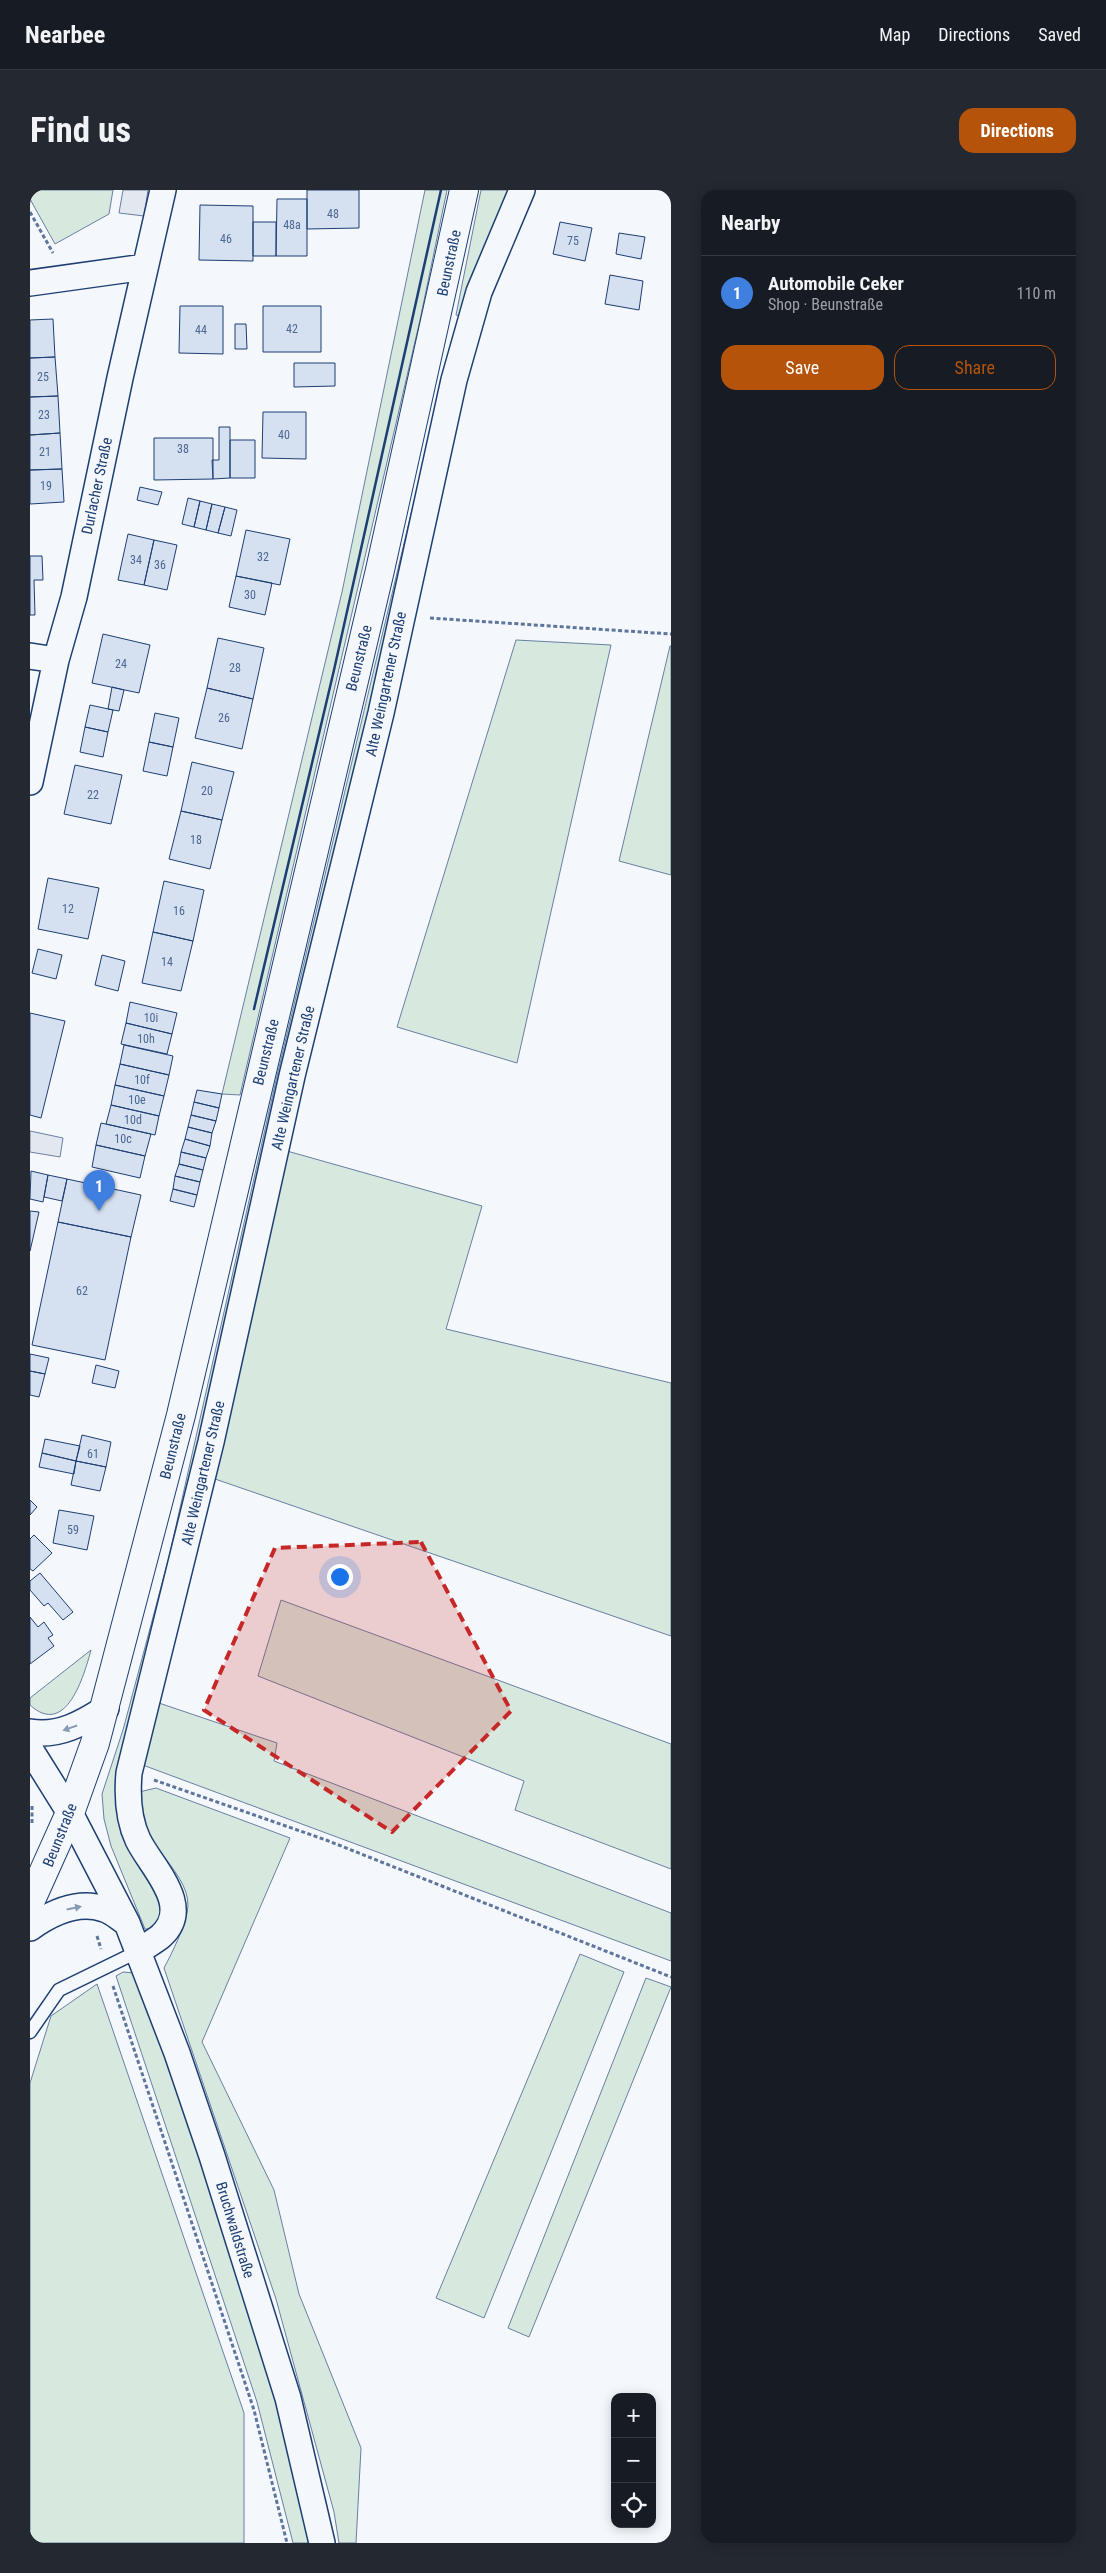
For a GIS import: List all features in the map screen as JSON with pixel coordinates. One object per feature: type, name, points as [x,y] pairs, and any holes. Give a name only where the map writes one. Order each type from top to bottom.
[{"type":"main road","name":"Beunstraße","points":[[30,1902],[70,1813],[106,1708],[181,1415],[378,580],[464,190]]},
{"type":"street","name":"Durlacher Straße","points":[[30,782],[56,660],[74,597],[162,190]]},
{"type":"street","name":"Alte Weingartener Straße","points":[[139,1951],[162,1935],[171,1920],[173,1904],[166,1881],[138,1841],[130,1819],[127,1792],[129,1773],[211,1442],[292,1076],[381,713],[401,616],[470,319],[522,190]]},
{"type":"street","points":[[30,282],[145,267]]},
{"type":"street","points":[[30,656],[56,660]]},
{"type":"street","points":[[30,1732],[43,1734],[72,1728],[106,1708]]},
{"type":"street","name":"Bruchwaldstraße","points":[[30,1749],[70,1813],[139,1951],[212,2156],[288,2398],[322,2543]]},
{"type":"street","points":[[30,1928],[59,1911],[84,1906],[106,1909],[127,1924]]},
{"type":"lane","points":[[30,2032],[59,1990],[139,1951]]},
{"type":"path","points":[[30,212],[65,278]]},
{"type":"path","points":[[401,616],[671,634]]},
{"type":"path","points":[[129,1773],[187,1790],[326,1840],[671,1977]]},
{"type":"path","points":[[30,1800],[34,1812],[32,1828]]},
{"type":"path","points":[[106,1967],[254,2410],[287,2543]]},
{"type":"highlighted area","points":[[421,1542],[511,1711],[392,1832],[204,1710],[275,1548]]},
{"type":"shaded area","points":[[30,190],[113,190],[109,214],[55,244],[30,199]]},
{"type":"shaded area","points":[[123,190],[148,190],[144,216],[119,213]]},
{"type":"shaded area","points":[[425,190],[447,190],[420,320],[240,1095],[222,1094],[342,592]]},
{"type":"shaded area","points":[[481,190],[514,190],[461,316],[456,315]]},
{"type":"shaded area","points":[[438,427],[121,1777],[147,1846],[161,1900],[161,1913],[158,1922],[152,1929],[145,1929],[111,1846],[104,1819],[102,1794],[123,1730],[169,1557],[277,1076],[422,468]]},
{"type":"shaded area","points":[[516,640],[611,645],[517,1063],[397,1027]]},
{"type":"shaded area","points":[[671,646],[671,875],[619,861]]},
{"type":"shaded area","points":[[30,1131],[63,1138],[60,1157],[30,1152]]},
{"type":"shaded area","points":[[287,1151],[482,1206],[446,1329],[671,1383],[671,1636],[215,1479]]},
{"type":"shaded area","points":[[281,1600],[671,1744],[671,1869],[515,1810],[524,1781],[258,1676]]},
{"type":"shaded area","points":[[91,1650],[78,1688],[63,1709],[54,1714],[43,1713],[30,1705],[30,1698]]},
{"type":"shaded area","points":[[159,1703],[277,1743],[274,1761],[671,1913],[671,1961],[140,1764]]},
{"type":"shaded area","points":[[156,1788],[290,1838],[202,2042],[274,2190],[299,2294],[361,2448],[356,2543],[339,2543],[334,2512],[276,2299],[164,1968],[182,1929],[188,1906],[186,1892],[180,1879],[143,1824],[139,1809],[139,1792]]},
{"type":"shaded area","points":[[580,1954],[624,1972],[484,2318],[436,2298]]},
{"type":"shaded area","points":[[123,1972],[135,1973],[232,2255],[275,2398],[312,2543],[293,2543],[257,2402],[116,1976]]},
{"type":"shaded area","points":[[646,1978],[671,1987],[529,2337],[508,2328]]},
{"type":"shaded area","points":[[97,1984],[244,2413],[244,2543],[30,2543],[30,2083],[51,2016]]},
{"type":"building","points":[[307,190],[359,190],[359,228],[307,229]]},
{"type":"building","points":[[277,199],[307,199],[307,256],[276,256]]},
{"type":"building","points":[[200,205],[253,206],[253,261],[199,260]]},
{"type":"building","points":[[253,222],[276,222],[276,256],[253,256]]},
{"type":"building","points":[[560,222],[592,228],[585,261],[553,254]]},
{"type":"building","points":[[619,233],[645,237],[641,259],[616,254]]},
{"type":"building","points":[[610,275],[643,281],[639,310],[605,304]]},
{"type":"building","points":[[180,306],[223,306],[223,354],[179,353]]},
{"type":"building","points":[[263,306],[321,306],[321,352],[263,352]]},
{"type":"building","points":[[53,319],[55,357],[30,358],[30,320]]},
{"type":"building","points":[[235,324],[246,324],[247,349],[235,349]]},
{"type":"building","points":[[55,357],[58,396],[30,397],[30,358]]},
{"type":"building","points":[[294,363],[335,363],[335,386],[294,387]]},
{"type":"building","points":[[58,396],[60,433],[30,435],[30,397]]},
{"type":"building","points":[[263,412],[306,412],[306,459],[262,458]]},
{"type":"building","points":[[219,427],[230,427],[230,478],[213,479],[212,460],[219,460]]},
{"type":"building","points":[[60,433],[62,469],[30,470],[30,435]]},
{"type":"building","points":[[154,438],[213,438],[213,479],[154,480]]},
{"type":"building","points":[[230,440],[255,440],[255,478],[230,478]]},
{"type":"building","points":[[62,469],[64,502],[30,504],[30,470]]},
{"type":"building","points":[[140,487],[162,492],[158,505],[137,500]]},
{"type":"building","points":[[188,498],[200,501],[194,527],[182,524]]},
{"type":"building","points":[[200,501],[212,504],[206,530],[194,527]]},
{"type":"building","points":[[212,504],[225,507],[218,533],[206,530]]},
{"type":"building","points":[[225,507],[237,510],[231,536],[218,533]]},
{"type":"building","points":[[246,530],[290,539],[280,585],[236,576]]},
{"type":"building","points":[[128,534],[154,540],[144,585],[118,580]]},
{"type":"building","points":[[154,540],[177,545],[167,590],[144,585]]},
{"type":"building","points":[[30,556],[42,556],[43,580],[34,580],[35,615],[30,615]]},
{"type":"building","points":[[236,576],[272,583],[265,615],[229,607]]},
{"type":"building","points":[[103,634],[150,645],[139,693],[92,683]]},
{"type":"building","points":[[218,638],[264,648],[253,699],[207,688]]},
{"type":"building","points":[[112,687],[124,690],[119,711],[108,709]]},
{"type":"building","points":[[207,688],[253,699],[242,749],[195,738]]},
{"type":"building","points":[[90,705],[113,710],[108,732],[85,727]]},
{"type":"building","points":[[155,713],[179,718],[173,747],[149,742]]},
{"type":"building","points":[[85,727],[108,732],[103,757],[80,752]]},
{"type":"building","points":[[149,742],[173,747],[167,776],[143,771]]},
{"type":"building","points":[[192,762],[234,772],[222,820],[181,811]]},
{"type":"building","points":[[75,765],[122,775],[111,824],[64,814]]},
{"type":"building","points":[[181,811],[222,820],[210,869],[169,859]]},
{"type":"building","points":[[48,878],[99,888],[88,939],[38,929]]},
{"type":"building","points":[[164,881],[204,890],[193,941],[153,932]]},
{"type":"building","points":[[153,932],[193,941],[181,991],[142,983]]},
{"type":"building","points":[[38,949],[62,955],[56,979],[32,973]]},
{"type":"building","points":[[102,955],[125,961],[118,991],[95,985]]},
{"type":"building","points":[[130,1002],[177,1013],[172,1034],[126,1023]]},
{"type":"building","points":[[30,1013],[65,1021],[41,1118],[30,1115]]},
{"type":"building","points":[[126,1023],[172,1034],[167,1054],[121,1044]]},
{"type":"building","points":[[124,1045],[173,1056],[169,1075],[120,1064]]},
{"type":"building","points":[[120,1064],[169,1075],[164,1096],[115,1085]]},
{"type":"building","points":[[115,1085],[164,1096],[159,1116],[111,1105]]},
{"type":"building","points":[[197,1090],[222,1094],[219,1108],[194,1102]]},
{"type":"building","points":[[194,1102],[219,1108],[216,1121],[191,1115]]},
{"type":"building","points":[[111,1105],[159,1116],[155,1135],[106,1124]]},
{"type":"building","points":[[191,1115],[216,1121],[212,1133],[188,1127]]},
{"type":"building","points":[[101,1123],[151,1134],[145,1156],[96,1145]]},
{"type":"building","points":[[188,1127],[212,1133],[210,1146],[185,1139]]},
{"type":"building","points":[[185,1139],[210,1146],[206,1158],[181,1152]]},
{"type":"building","points":[[96,1145],[145,1156],[140,1178],[92,1167]]},
{"type":"building","points":[[181,1152],[206,1158],[203,1170],[179,1164]]},
{"type":"building","points":[[179,1164],[203,1170],[200,1182],[175,1176]]},
{"type":"building","points":[[31,1171],[48,1175],[43,1202],[30,1199]]},
{"type":"building","points":[[48,1175],[67,1179],[62,1201],[44,1197]]},
{"type":"building","points":[[175,1176],[200,1182],[197,1195],[173,1189]]},
{"type":"building","points":[[67,1179],[141,1195],[131,1237],[58,1222]]},
{"type":"building","points":[[173,1189],[197,1195],[194,1207],[170,1201]]},
{"type":"building","points":[[30,1211],[39,1212],[30,1251]]},
{"type":"building","points":[[58,1222],[131,1237],[105,1360],[32,1345]]},
{"type":"building","points":[[30,1354],[49,1358],[45,1374],[30,1371]]},
{"type":"building","points":[[96,1365],[119,1371],[115,1388],[92,1383]]},
{"type":"building","points":[[30,1371],[45,1374],[39,1397],[30,1395]]},
{"type":"building","points":[[82,1435],[111,1442],[106,1467],[76,1461]]},
{"type":"building","points":[[45,1439],[80,1446],[76,1461],[42,1453]]},
{"type":"building","points":[[42,1453],[76,1461],[74,1474],[39,1467]]},
{"type":"building","points":[[76,1461],[106,1467],[100,1491],[71,1485]]},
{"type":"building","points":[[30,1500],[37,1507],[30,1515]]},
{"type":"building","points":[[59,1510],[94,1516],[87,1550],[53,1543]]},
{"type":"building","points":[[34,1535],[52,1553],[33,1571],[30,1569],[30,1539]]},
{"type":"building","points":[[40,1573],[73,1612],[63,1620],[48,1603],[44,1606],[30,1590],[30,1581]]},
{"type":"building","points":[[30,1617],[38,1627],[44,1622],[53,1635],[48,1638],[54,1646],[30,1664]]},
{"type":"wall","points":[[254,1009],[334,670],[441,190]]},
{"type":"place","name":"Automobile Ceker","points":[[99,1211]]}]
